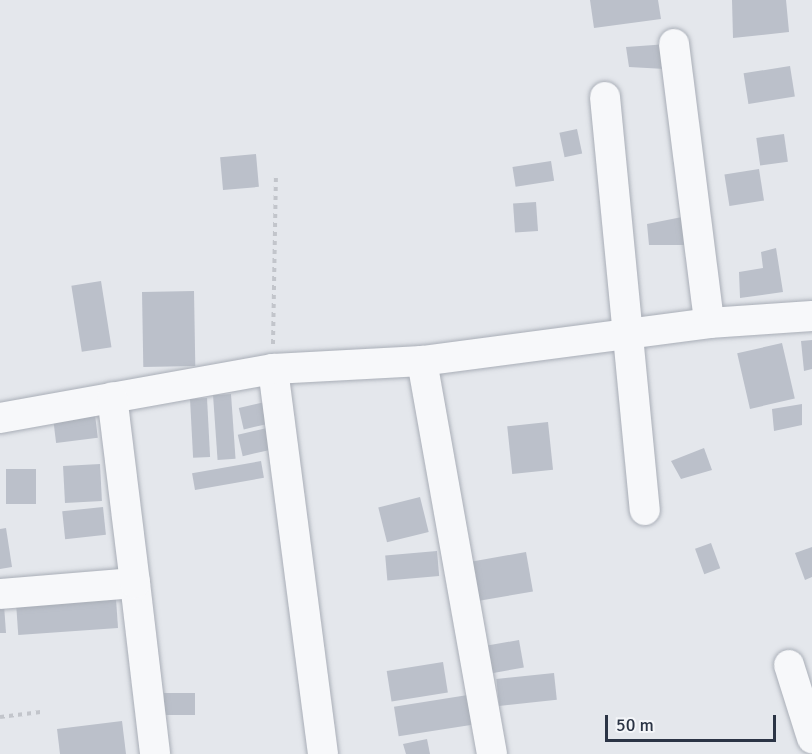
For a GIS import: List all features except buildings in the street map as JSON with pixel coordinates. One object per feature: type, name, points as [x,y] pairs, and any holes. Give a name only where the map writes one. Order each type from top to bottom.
[{"type":"street","points":[[674,44],[709,323]]},
{"type":"street","points":[[605,96],[632,333],[645,510]]},
{"type":"street","points":[[0,418],[273,369],[422,360],[709,323],[812,316]]},
{"type":"street","points":[[422,360],[492,754]]},
{"type":"street","points":[[273,369],[323,754]]},
{"type":"street","points":[[112,397],[155,754]]},
{"type":"street","points":[[0,594],[135,583]]},
{"type":"street","points":[[789,664],[812,738]]},
{"type":"street","points":[[792,754],[812,748]]},
{"type":"path","points":[[273,369],[276,175]]},
{"type":"path","points":[[0,717],[41,712]]}]
